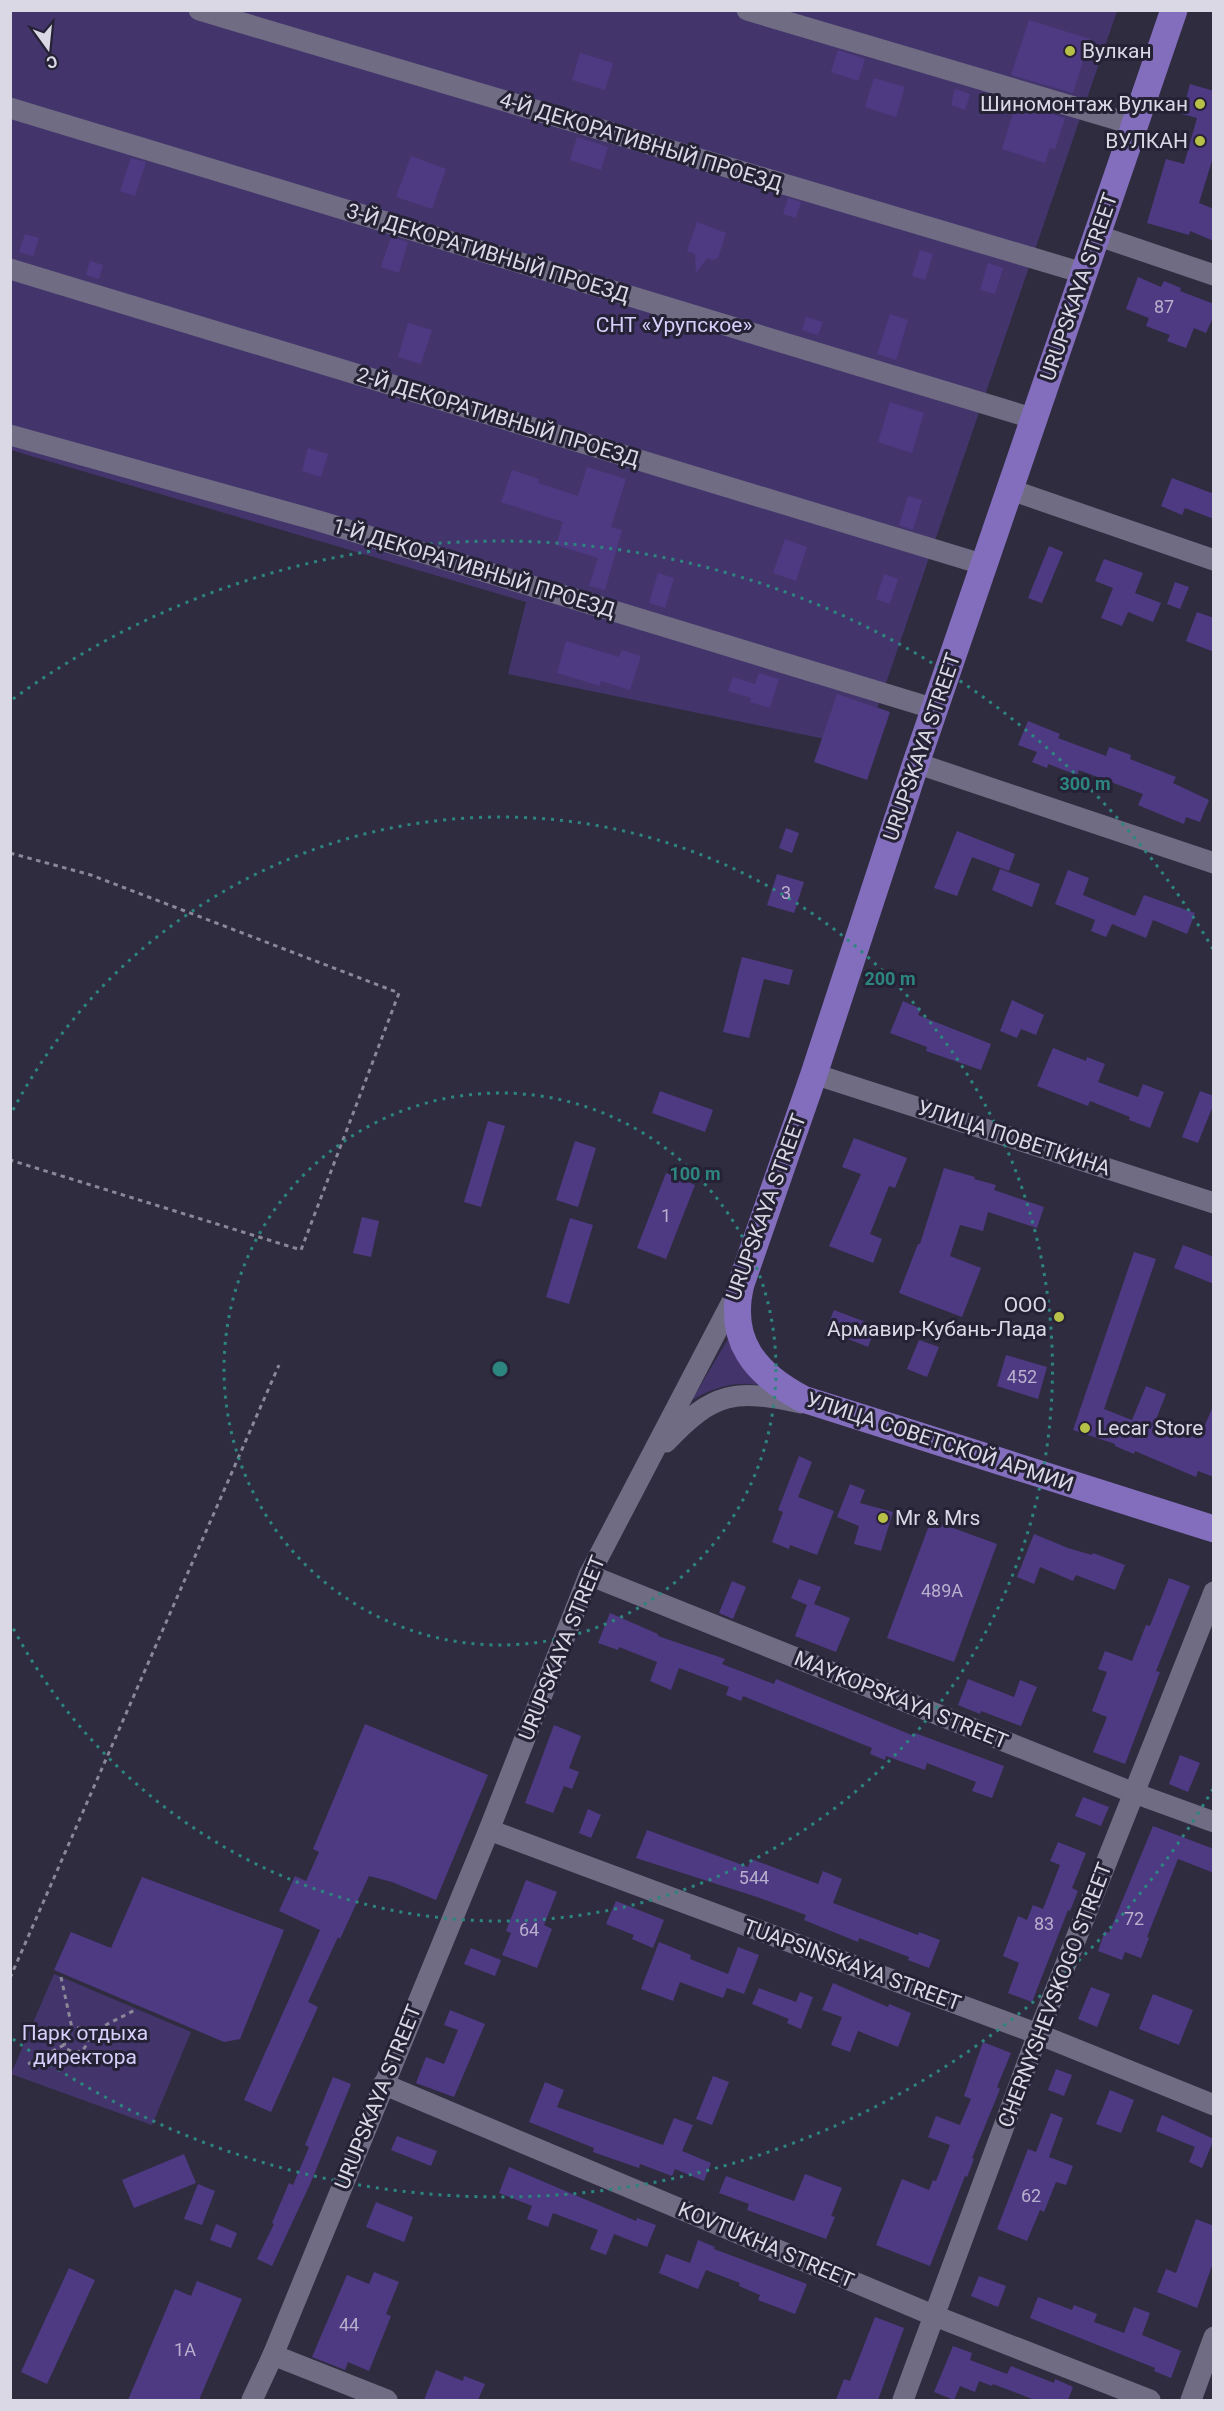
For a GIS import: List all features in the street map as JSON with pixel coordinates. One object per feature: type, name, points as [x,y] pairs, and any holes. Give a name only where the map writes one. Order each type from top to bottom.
[{"type":"main road","name":"URUPSKAYA STREET","points":[[741,1284],[814,1074],[934,709],[1174,10]]},
{"type":"main road","name":"УЛИЦА СОВЕТСКОЙ АРМИИ","points":[[741,1284],[736,1315],[740,1333],[752,1359],[783,1389],[802,1399],[1214,1529]]},
{"type":"street","name":"4-Й ДЕКОРАТИВНЫЙ ПРОЕЗД","points":[[199,10],[1083,273]]},
{"type":"street","points":[[747,10],[1135,124]]},
{"type":"street","name":"3-Й ДЕКОРАТИВНЫЙ ПРОЕЗД","points":[[10,108],[1035,419]]},
{"type":"street","points":[[1096,235],[1214,274]]},
{"type":"street","name":"2-Й ДЕКОРАТИВНЫЙ ПРОЕЗД","points":[[10,269],[985,565]]},
{"type":"street","name":"1-Й ДЕКОРАТИВНЫЙ ПРОЕЗД","points":[[10,435],[319,521],[934,709]]},
{"type":"street","points":[[1011,490],[1214,560]]},
{"type":"street","points":[[916,763],[1214,863]]},
{"type":"street","name":"УЛИЦА ПОВЕТКИНА","points":[[814,1074],[1214,1203]]},
{"type":"street","name":"URUPSKAYA STREET","points":[[252,2400],[273,2355],[489,1830],[589,1575],[741,1284]]},
{"type":"street","points":[[645,1467],[682,1425],[698,1411],[733,1395],[765,1395],[830,1408]]},
{"type":"street","name":"MAYKOPSKAYA STREET","points":[[589,1575],[1134,1793],[1214,1822]]},
{"type":"street","name":"CHERNYSHEVSKOGO STREET","points":[[903,2400],[1038,2034],[1214,1592]]},
{"type":"street","name":"TUAPSINSKAYA STREET","points":[[489,1830],[1038,2034],[1214,2105]]},
{"type":"street","name":"KOVTUKHA STREET","points":[[383,2084],[935,2316],[1150,2400]]},
{"type":"street","points":[[1191,2400],[1214,2337]]},
{"type":"street","points":[[273,2355],[387,2400]]},
{"type":"path","points":[[10,854],[91,875],[399,993],[301,1250],[10,1160]]},
{"type":"path","points":[[10,1978],[279,1365]]},
{"type":"path","points":[[61,1977],[72,2028]]},
{"type":"path","points":[[88,2034],[137,2009]]},
{"type":"path","points":[[72,2028],[82,2028],[88,2034],[88,2043],[82,2051],[73,2052],[64,2045],[63,2036],[72,2028]]},
{"type":"path","points":[[29,2063],[64,2045]]},
{"type":"green space","name":"СНТ «Урупское»","points":[[10,11],[1117,11],[864,747],[508,674],[526,602],[11,450]]},
{"type":"green space","points":[[728,1339],[740,1363],[757,1385],[723,1386],[692,1400]]},
{"type":"green space","name":"Парк отдыха директора","points":[[54,1974],[191,2032],[152,2125],[11,2074]]},
{"type":"building","points":[[1029,20],[1090,39],[1073,93],[1011,75]]},
{"type":"building","points":[[838,50],[865,59],[858,81],[831,72]]},
{"type":"building","points":[[580,53],[613,63],[605,90],[572,80]]},
{"type":"building","points":[[874,78],[905,87],[896,117],[865,107]]},
{"type":"building","points":[[1190,84],[1214,91],[1214,154],[1199,203],[1214,209],[1214,241],[1190,231],[1189,235],[1147,223],[1166,159],[1184,164],[1197,118],[1182,114]]},
{"type":"building","points":[[955,89],[970,94],[965,110],[951,105]]},
{"type":"building","points":[[1016,103],[1065,118],[1055,149],[1050,148],[1045,163],[1002,149]]},
{"type":"building","points":[[577,137],[608,147],[601,170],[570,160]]},
{"type":"building","points":[[411,156],[446,169],[432,209],[396,197]]},
{"type":"building","points":[[131,158],[146,162],[135,196],[120,191]]},
{"type":"building","points":[[788,198],[801,202],[796,218],[783,214]]},
{"type":"building","points":[[697,222],[726,233],[718,258],[712,260],[707,258],[696,273],[695,254],[687,251]]},
{"type":"building","points":[[25,234],[39,238],[33,256],[19,252]]},
{"type":"building","points":[[391,237],[408,242],[399,273],[381,267]]},
{"type":"building","points":[[920,250],[933,254],[925,280],[912,276]]},
{"type":"building","points":[[90,261],[103,265],[99,279],[86,275]]},
{"type":"building","points":[[988,263],[1003,268],[995,294],[980,290]]},
{"type":"building","points":[[1138,277],[1161,287],[1164,281],[1181,288],[1180,291],[1214,304],[1214,315],[1206,333],[1194,328],[1186,348],[1167,341],[1170,335],[1146,326],[1149,318],[1126,309]]},
{"type":"building","points":[[890,314],[908,320],[896,360],[877,354]]},
{"type":"building","points":[[806,317],[823,322],[818,335],[802,330]]},
{"type":"building","points":[[408,323],[432,330],[421,364],[398,357]]},
{"type":"building","points":[[890,402],[924,413],[912,453],[878,442]]},
{"type":"building","points":[[308,448],[328,454],[321,477],[302,471]]},
{"type":"building","points":[[587,467],[626,479],[611,527],[622,530],[605,590],[589,586],[598,558],[556,545],[563,522],[501,502],[512,470],[539,479],[538,483],[578,496]]},
{"type":"building","points":[[1172,478],[1214,494],[1214,519],[1185,508],[1182,515],[1161,506]]},
{"type":"building","points":[[908,496],[922,500],[913,530],[899,525]]},
{"type":"building","points":[[785,539],[807,547],[796,581],[773,573]]},
{"type":"building","points":[[1049,546],[1063,552],[1042,603],[1028,598]]},
{"type":"building","points":[[1104,559],[1143,573],[1135,593],[1161,603],[1153,622],[1128,612],[1122,626],[1101,618],[1113,588],[1095,581]]},
{"type":"building","points":[[658,573],[674,578],[665,608],[649,603]]},
{"type":"building","points":[[884,574],[898,579],[890,604],[876,599]]},
{"type":"building","points":[[1175,582],[1189,587],[1180,609],[1167,604]]},
{"type":"building","points":[[1197,612],[1214,618],[1214,652],[1186,641]]},
{"type":"building","points":[[566,641],[619,657],[622,650],[641,656],[630,690],[601,681],[600,686],[557,673]]},
{"type":"building","points":[[759,673],[779,679],[770,708],[750,702],[751,698],[728,691],[733,677],[755,684]]},
{"type":"building","points":[[837,694],[890,712],[867,780],[814,762]]},
{"type":"building","points":[[1028,721],[1060,734],[1058,738],[1106,756],[1109,747],[1131,755],[1130,759],[1176,777],[1173,783],[1209,800],[1200,822],[1186,817],[1184,824],[1138,805],[1143,794],[1079,770],[1077,775],[1048,764],[1047,768],[1032,762],[1037,752],[1018,745]]},
{"type":"building","points":[[786,828],[799,833],[792,853],[779,848]]},
{"type":"building","points":[[957,831],[1015,854],[1009,871],[972,857],[957,896],[934,888]]},
{"type":"building","points":[[1000,869],[1040,884],[1032,907],[992,890]]},
{"type":"building","points":[[1068,870],[1089,878],[1083,895],[1135,916],[1144,895],[1195,913],[1187,934],[1153,920],[1146,938],[1112,924],[1106,937],[1091,931],[1095,920],[1055,904]]},
{"type":"building","points":[[777,874],[804,882],[794,913],[767,905]]},
{"type":"building","points":[[742,957],[793,970],[789,985],[764,979],[749,1038],[723,1032]]},
{"type":"building","points":[[1012,1000],[1044,1015],[1036,1035],[1021,1029],[1017,1038],[1000,1031]]},
{"type":"building","points":[[903,1001],[921,1009],[918,1015],[991,1044],[981,1070],[926,1051],[927,1047],[890,1033]]},
{"type":"building","points":[[1053,1048],[1086,1061],[1087,1057],[1105,1064],[1098,1082],[1138,1097],[1143,1084],[1164,1092],[1150,1128],[1129,1120],[1130,1117],[1090,1101],[1088,1106],[1037,1086]]},
{"type":"building","points":[[660,1091],[713,1110],[705,1132],[652,1113]]},
{"type":"building","points":[[1200,1091],[1214,1096],[1214,1103],[1198,1143],[1182,1137]]},
{"type":"building","points":[[488,1121],[505,1126],[481,1207],[464,1202]]},
{"type":"building","points":[[854,1138],[907,1158],[895,1188],[889,1186],[870,1234],[882,1239],[873,1263],[829,1246],[861,1174],[842,1167]]},
{"type":"building","points":[[575,1141],[596,1148],[578,1207],[556,1200]]},
{"type":"building","points":[[944,1168],[996,1185],[994,1190],[1044,1207],[1037,1228],[988,1212],[983,1231],[960,1225],[950,1256],[981,1268],[962,1317],[899,1293],[918,1244],[920,1244]]},
{"type":"building","points":[[666,1173],[695,1185],[666,1259],[637,1248]]},
{"type":"building","points":[[362,1217],[379,1221],[371,1257],[353,1253]]},
{"type":"building","points":[[570,1218],[593,1225],[569,1304],[546,1297]]},
{"type":"building","points":[[1183,1245],[1214,1257],[1214,1284],[1174,1268]]},
{"type":"building","points":[[1134,1252],[1156,1259],[1104,1409],[1132,1420],[1146,1386],[1166,1394],[1155,1422],[1199,1439],[1214,1404],[1214,1477],[1198,1471],[1196,1477],[1135,1451],[1134,1454],[1115,1444],[1073,1430]]},
{"type":"building","points":[[834,1310],[876,1326],[868,1347],[826,1330]]},
{"type":"building","points":[[919,1340],[939,1347],[927,1377],[907,1369]]},
{"type":"building","points":[[1006,1355],[1047,1367],[1038,1399],[997,1386]]},
{"type":"building","points":[[799,1456],[812,1462],[798,1497],[834,1511],[817,1555],[790,1545],[789,1549],[772,1542],[783,1512],[778,1510]]},
{"type":"building","points":[[850,1484],[865,1490],[860,1503],[893,1512],[881,1551],[854,1544],[859,1526],[837,1517]]},
{"type":"building","points":[[931,1520],[997,1544],[954,1662],[887,1638]]},
{"type":"building","points":[[1034,1534],[1068,1548],[1092,1555],[1093,1553],[1125,1565],[1115,1590],[1076,1575],[1073,1581],[1040,1567],[1034,1584],[1017,1577]]},
{"type":"building","points":[[1169,1578],[1190,1586],[1156,1671],[1160,1672],[1125,1764],[1093,1752],[1107,1717],[1092,1711],[1107,1672],[1098,1669],[1105,1651],[1132,1661],[1146,1625],[1150,1626]]},
{"type":"building","points":[[799,1579],[821,1587],[814,1604],[850,1618],[836,1652],[795,1636],[807,1605],[791,1598]]},
{"type":"building","points":[[732,1581],[746,1587],[733,1619],[719,1613]]},
{"type":"building","points":[[610,1613],[658,1634],[658,1636],[725,1659],[722,1664],[774,1684],[776,1679],[914,1736],[915,1733],[1004,1766],[992,1798],[972,1791],[976,1782],[927,1763],[925,1770],[886,1756],[885,1760],[870,1754],[872,1748],[743,1696],[741,1701],[726,1695],[729,1687],[679,1668],[671,1690],[650,1681],[657,1662],[619,1647],[618,1650],[598,1643]]},
{"type":"building","points":[[968,1679],[1014,1697],[1020,1680],[1037,1687],[1021,1726],[958,1705]]},
{"type":"building","points":[[365,1724],[488,1775],[436,1900],[392,1882],[369,1876],[308,2002],[318,2007],[271,2112],[244,2100],[320,1930],[279,1911],[295,1876],[306,1881],[319,1852],[313,1849]]},
{"type":"building","points":[[554,1725],[581,1736],[569,1768],[579,1772],[572,1789],[564,1786],[553,1813],[525,1803]]},
{"type":"building","points":[[1180,1755],[1200,1763],[1188,1792],[1169,1784]]},
{"type":"building","points":[[1083,1797],[1109,1807],[1101,1826],[1075,1816]]},
{"type":"building","points":[[588,1809],[601,1815],[591,1838],[579,1833]]},
{"type":"building","points":[[1153,1826],[1214,1849],[1214,1873],[1178,1859],[1141,1958],[1125,1952],[1122,1960],[1098,1951],[1105,1931],[1109,1933]]},
{"type":"building","points":[[647,1830],[748,1867],[751,1859],[818,1884],[823,1871],[842,1879],[833,1903],[918,1935],[919,1932],[940,1940],[929,1968],[908,1960],[909,1957],[859,1938],[858,1942],[804,1920],[806,1915],[636,1858]]},
{"type":"building","points":[[1058,1842],[1086,1853],[1072,1888],[1078,1891],[1070,1911],[1068,1910],[1032,2002],[1008,1993],[1019,1963],[1003,1956],[1018,1916],[1027,1920],[1033,1905],[1043,1909],[1060,1865],[1050,1861]]},
{"type":"building","points":[[142,1877],[284,1930],[240,2039],[224,2042],[54,1970],[71,1932],[111,1948]]},
{"type":"building","points":[[526,1880],[557,1892],[544,1925],[552,1929],[537,1968],[502,1955],[511,1933],[506,1931]]},
{"type":"building","points":[[616,1901],[664,1920],[653,1948],[632,1939],[634,1935],[606,1924]]},
{"type":"building","points":[[659,1942],[691,1955],[690,1959],[728,1974],[738,1947],[759,1955],[744,1994],[727,1988],[723,1998],[680,1982],[673,2001],[641,1989]]},
{"type":"building","points":[[471,1948],[501,1960],[495,1976],[464,1964]]},
{"type":"building","points":[[833,1983],[888,2007],[889,2004],[911,2013],[898,2047],[858,2031],[850,2052],[831,2045],[842,2017],[822,2010]]},
{"type":"building","points":[[1091,1987],[1110,1994],[1097,2027],[1078,2019]]},
{"type":"building","points":[[759,1988],[796,2002],[800,1992],[813,1997],[801,2029],[787,2023],[789,2019],[752,2004]]},
{"type":"building","points":[[1153,1994],[1193,2010],[1179,2045],[1139,2029]]},
{"type":"building","points":[[450,2010],[485,2024],[454,2097],[416,2083],[426,2057],[444,2064],[458,2030],[444,2025]]},
{"type":"building","points":[[983,2042],[1011,2053],[997,2087],[1000,2089],[972,2158],[974,2159],[967,2177],[965,2176],[930,2266],[876,2245],[902,2179],[929,2190],[933,2180],[936,2181],[950,2145],[928,2137],[936,2116],[960,2125],[971,2099],[964,2096]]},
{"type":"building","points":[[1056,2069],[1072,2075],[1064,2096],[1048,2090]]},
{"type":"building","points":[[713,2076],[729,2082],[712,2125],[696,2119]]},
{"type":"building","points":[[333,2077],[351,2084],[311,2182],[272,2266],[257,2259],[274,2224],[272,2223],[289,2183],[293,2185],[309,2147],[305,2145]]},
{"type":"building","points":[[545,2082],[564,2090],[557,2107],[663,2145],[674,2118],[693,2125],[682,2151],[711,2163],[704,2181],[675,2169],[672,2176],[640,2164],[639,2168],[593,2152],[594,2148],[529,2122]]},
{"type":"building","points":[[1110,2090],[1134,2100],[1121,2133],[1096,2124]]},
{"type":"building","points":[[1051,2113],[1063,2118],[1049,2157],[1073,2166],[1066,2185],[1056,2182],[1044,2212],[1040,2210],[1027,2241],[997,2229],[1028,2149],[1036,2152]]},
{"type":"building","points":[[1162,2115],[1214,2139],[1202,2168],[1189,2162],[1195,2147],[1156,2131]]},
{"type":"building","points":[[397,2136],[437,2151],[431,2166],[391,2150]]},
{"type":"building","points":[[184,2154],[196,2183],[134,2208],[122,2180]]},
{"type":"building","points":[[509,2167],[636,2221],[637,2218],[656,2225],[647,2247],[614,2234],[606,2255],[590,2249],[598,2230],[553,2213],[548,2227],[527,2219],[532,2206],[499,2193]]},
{"type":"building","points":[[805,2174],[842,2188],[831,2216],[835,2217],[826,2239],[747,2210],[749,2204],[719,2193],[726,2176],[794,2201]]},
{"type":"building","points":[[198,2184],[215,2191],[202,2225],[184,2219]]},
{"type":"building","points":[[376,2202],[413,2217],[404,2242],[366,2227]]},
{"type":"building","points":[[1196,2219],[1214,2226],[1214,2260],[1197,2308],[1157,2292],[1166,2269],[1176,2273]]},
{"type":"building","points":[[216,2224],[237,2233],[231,2248],[210,2240]]},
{"type":"building","points":[[698,2240],[715,2247],[714,2249],[807,2284],[795,2314],[758,2300],[760,2295],[739,2286],[740,2283],[706,2270],[698,2289],[659,2273],[666,2254],[690,2263]]},
{"type":"building","points":[[69,2268],[95,2280],[47,2384],[21,2372]]},
{"type":"building","points":[[374,2272],[399,2282],[386,2314],[391,2316],[369,2371],[348,2362],[345,2370],[312,2357],[347,2275],[369,2284]]},
{"type":"building","points":[[979,2276],[1006,2286],[998,2307],[971,2296]]},
{"type":"building","points":[[197,2281],[242,2299],[199,2400],[128,2400],[175,2289],[191,2296]]},
{"type":"building","points":[[1038,2297],[1072,2310],[1074,2305],[1097,2314],[1094,2322],[1124,2333],[1134,2307],[1150,2313],[1142,2335],[1181,2351],[1171,2378],[1154,2371],[1155,2368],[1030,2318]]},
{"type":"building","points":[[875,2317],[904,2328],[878,2400],[836,2400],[844,2379],[850,2381]]},
{"type":"building","points":[[953,2346],[972,2353],[970,2360],[1007,2374],[1011,2366],[1054,2383],[1055,2379],[1073,2387],[1068,2400],[1035,2400],[979,2381],[975,2392],[960,2386],[954,2400],[934,2392]]},
{"type":"building","points":[[436,2370],[463,2381],[464,2376],[485,2384],[478,2400],[424,2400]]},
{"type":"place","name":"Вулкан","points":[[1070,51]]},
{"type":"place","name":"Шиномонтаж Вулкан","points":[[1200,104]]},
{"type":"place","name":"ВУЛКАН","points":[[1200,141]]},
{"type":"place","name":"ООО Армавир-Кубань-Лада","points":[[1059,1317]]},
{"type":"place","name":"Lecar Store","points":[[1085,1428]]},
{"type":"place","name":"Mr & Mrs","points":[[883,1518]]}]
